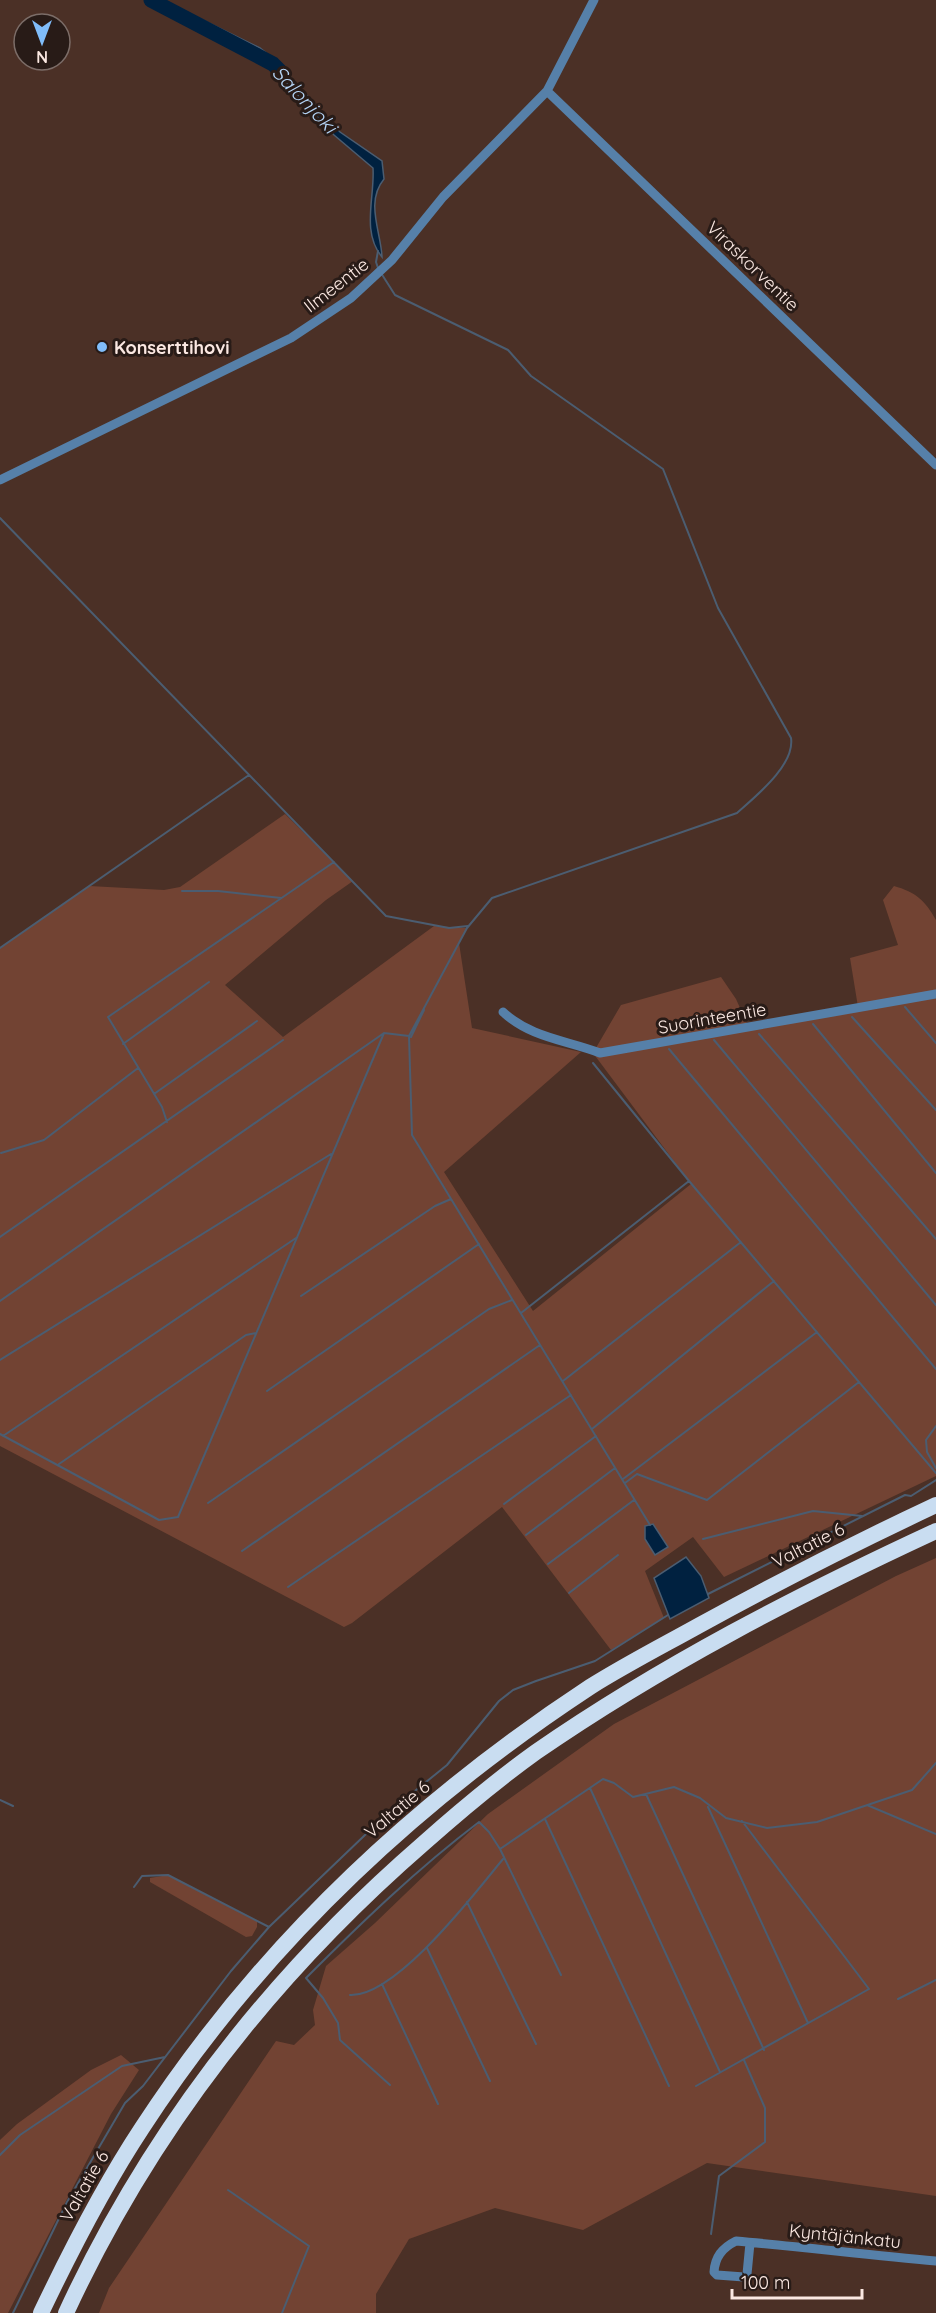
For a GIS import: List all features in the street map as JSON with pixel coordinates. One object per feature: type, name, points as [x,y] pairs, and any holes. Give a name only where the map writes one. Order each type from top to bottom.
[{"type":"highway","name":"Valtatie 6","points":[[40,2313],[107,2184],[175,2078],[270,1959],[364,1863],[494,1754],[592,1686],[792,1575],[936,1505]]},
{"type":"highway","points":[[66,2313],[98,2247],[182,2108],[269,1996],[332,1927],[380,1881],[491,1786],[591,1716],[726,1635],[823,1584],[936,1531]]},
{"type":"street","name":"Ilmeentie","points":[[0,480],[291,338],[351,298],[392,260],[443,197],[547,91],[594,0]]},
{"type":"street","name":"Viraskorventie","points":[[547,91],[936,465]]},
{"type":"street","name":"Suorinteentie","points":[[503,1012],[524,1029],[550,1039],[580,1044],[600,1053],[936,993]]},
{"type":"street","name":"Kyntäjänkatu","points":[[750,2243],[747,2274],[744,2277],[717,2275],[714,2272],[715,2261],[729,2245],[736,2241],[936,2261]]},
{"type":"shaded area","points":[[285,814],[353,881],[326,900],[225,985],[283,1037],[434,926],[467,928],[459,943],[472,1028],[581,1052],[444,1172],[533,1311],[691,1184],[593,1053],[621,1005],[721,977],[736,999],[749,1028],[858,1007],[850,958],[898,945],[883,900],[894,886],[914,894],[928,907],[936,920],[936,1476],[724,1577],[693,1537],[645,1571],[664,1618],[611,1650],[502,1507],[344,1627],[0,1446],[0,948],[89,886],[164,890],[180,887]]},
{"type":"shaded area","points":[[936,1558],[936,2196],[707,2163],[583,2230],[495,2208],[409,2239],[376,2294],[376,2313],[99,2313],[109,2288],[276,2041],[294,2045],[315,2025],[313,2010],[326,1966],[375,1923],[488,1814],[614,1724],[896,1576]]},
{"type":"shaded area","points":[[168,1875],[257,1921],[257,1927],[252,1936],[246,1937],[150,1882],[150,1878]]},
{"type":"shaded area","points":[[121,2055],[139,2070],[111,2114],[8,2313],[0,2313],[0,2140],[17,2124],[91,2070]]},
{"type":"water","name":"Salonjoki","points":[[149,0],[162,0],[260,48],[276,61],[340,132],[382,161],[384,179],[378,188],[375,207],[382,257],[372,237],[370,226],[373,168],[334,135],[264,58]]},
{"type":"water","points":[[653,1524],[668,1547],[655,1555],[645,1539],[645,1526]]},
{"type":"water","points":[[686,1557],[701,1576],[709,1598],[670,1619],[654,1578]]},
{"type":"waterway","name":"Salonjoki","points":[[151,0],[273,64],[281,72]]},
{"type":"waterway","points":[[378,251],[376,262],[378,268]]},
{"type":"waterway","points":[[381,273],[395,295],[508,350],[531,376],[663,469],[718,608],[791,738],[791,748],[781,769],[737,813],[492,898],[467,928],[409,1036],[412,1135],[650,1525]]},
{"type":"waterway","points":[[0,518],[386,916],[449,928],[468,926]]},
{"type":"waterway","points":[[0,948],[249,775]]},
{"type":"waterway","points":[[167,1122],[162,1107],[108,1017],[334,862]]},
{"type":"waterway","points":[[182,891],[218,891],[281,898]]},
{"type":"waterway","points":[[123,1044],[209,982]]},
{"type":"waterway","points":[[905,1007],[936,1043]]},
{"type":"waterway","points":[[411,1037],[424,1010]]},
{"type":"waterway","points":[[852,1017],[936,1110]]},
{"type":"waterway","points":[[154,1094],[257,1021]]},
{"type":"waterway","points":[[813,1024],[936,1173]]},
{"type":"waterway","points":[[0,1301],[384,1033],[409,1036]]},
{"type":"waterway","points":[[0,1434],[159,1520],[178,1517],[384,1033]]},
{"type":"waterway","points":[[759,1034],[936,1239]]},
{"type":"waterway","points":[[0,1237],[283,1040]]},
{"type":"waterway","points":[[714,1040],[936,1305]]},
{"type":"waterway","points":[[669,1049],[936,1369]]},
{"type":"waterway","points":[[593,1063],[689,1181],[936,1473]]},
{"type":"waterway","points":[[1,1153],[44,1140],[138,1068]]},
{"type":"waterway","points":[[0,1360],[331,1154]]},
{"type":"waterway","points":[[521,1313],[689,1181]]},
{"type":"waterway","points":[[301,1296],[435,1206],[451,1199]]},
{"type":"waterway","points":[[3,1436],[296,1238]]},
{"type":"waterway","points":[[563,1381],[741,1242]]},
{"type":"waterway","points":[[267,1391],[479,1244]]},
{"type":"waterway","points":[[592,1429],[774,1281]]},
{"type":"waterway","points":[[208,1503],[489,1309],[512,1300]]},
{"type":"waterway","points":[[623,1479],[817,1332]]},
{"type":"waterway","points":[[59,1464],[246,1335],[256,1333]]},
{"type":"waterway","points":[[242,1551],[540,1345]]},
{"type":"waterway","points":[[625,1483],[637,1474],[707,1500],[859,1382]]},
{"type":"waterway","points":[[288,1587],[571,1395]]},
{"type":"waterway","points":[[936,1426],[926,1440],[927,1452],[936,1468]]},
{"type":"waterway","points":[[504,1504],[596,1436]]},
{"type":"waterway","points":[[526,1535],[615,1468]]},
{"type":"waterway","points":[[708,1594],[905,1495],[911,1496],[936,1480]]},
{"type":"waterway","points":[[548,1564],[634,1500]]},
{"type":"waterway","points":[[703,1539],[813,1511],[862,1516]]},
{"type":"waterway","points":[[569,1593],[618,1555]]},
{"type":"waterway","points":[[13,2313],[67,2202],[125,2103],[143,2086],[231,1971],[269,1927],[389,1812],[447,1765],[499,1701],[513,1690],[595,1661],[668,1615]]},
{"type":"waterway","points":[[500,1849],[603,1779],[614,1783],[633,1797],[674,1787],[700,1798],[726,1818],[767,1828],[817,1822],[912,1790],[936,1763]]},
{"type":"waterway","points":[[590,1788],[720,2072]]},
{"type":"waterway","points":[[646,1794],[764,2050]]},
{"type":"waterway","points":[[0,1800],[13,1806]]},
{"type":"waterway","points":[[867,1805],[936,1834]]},
{"type":"waterway","points":[[708,1807],[808,2023]]},
{"type":"waterway","points":[[545,1819],[669,2086]]},
{"type":"waterway","points":[[696,2086],[869,1989],[742,1821]]},
{"type":"waterway","points":[[390,2085],[340,2040],[338,2023],[323,1998],[306,1978],[390,1897],[479,1822],[500,1849],[561,1975]]},
{"type":"waterway","points":[[350,1995],[369,1991],[411,1962],[454,1918],[503,1859]]},
{"type":"waterway","points":[[134,1887],[142,1876],[168,1875],[269,1927]]},
{"type":"waterway","points":[[467,1902],[536,2044]]},
{"type":"waterway","points":[[427,1948],[490,2081]]},
{"type":"waterway","points":[[898,1999],[936,1980]]},
{"type":"waterway","points":[[382,1984],[438,2104]]},
{"type":"waterway","points":[[0,2155],[20,2135],[122,2066],[165,2057]]},
{"type":"waterway","points":[[711,2234],[719,2176],[765,2142],[765,2108],[744,2060]]},
{"type":"waterway","points":[[228,2190],[309,2246],[282,2313]]},
{"type":"place","name":"Konserttihovi","points":[[102,347]]}]
